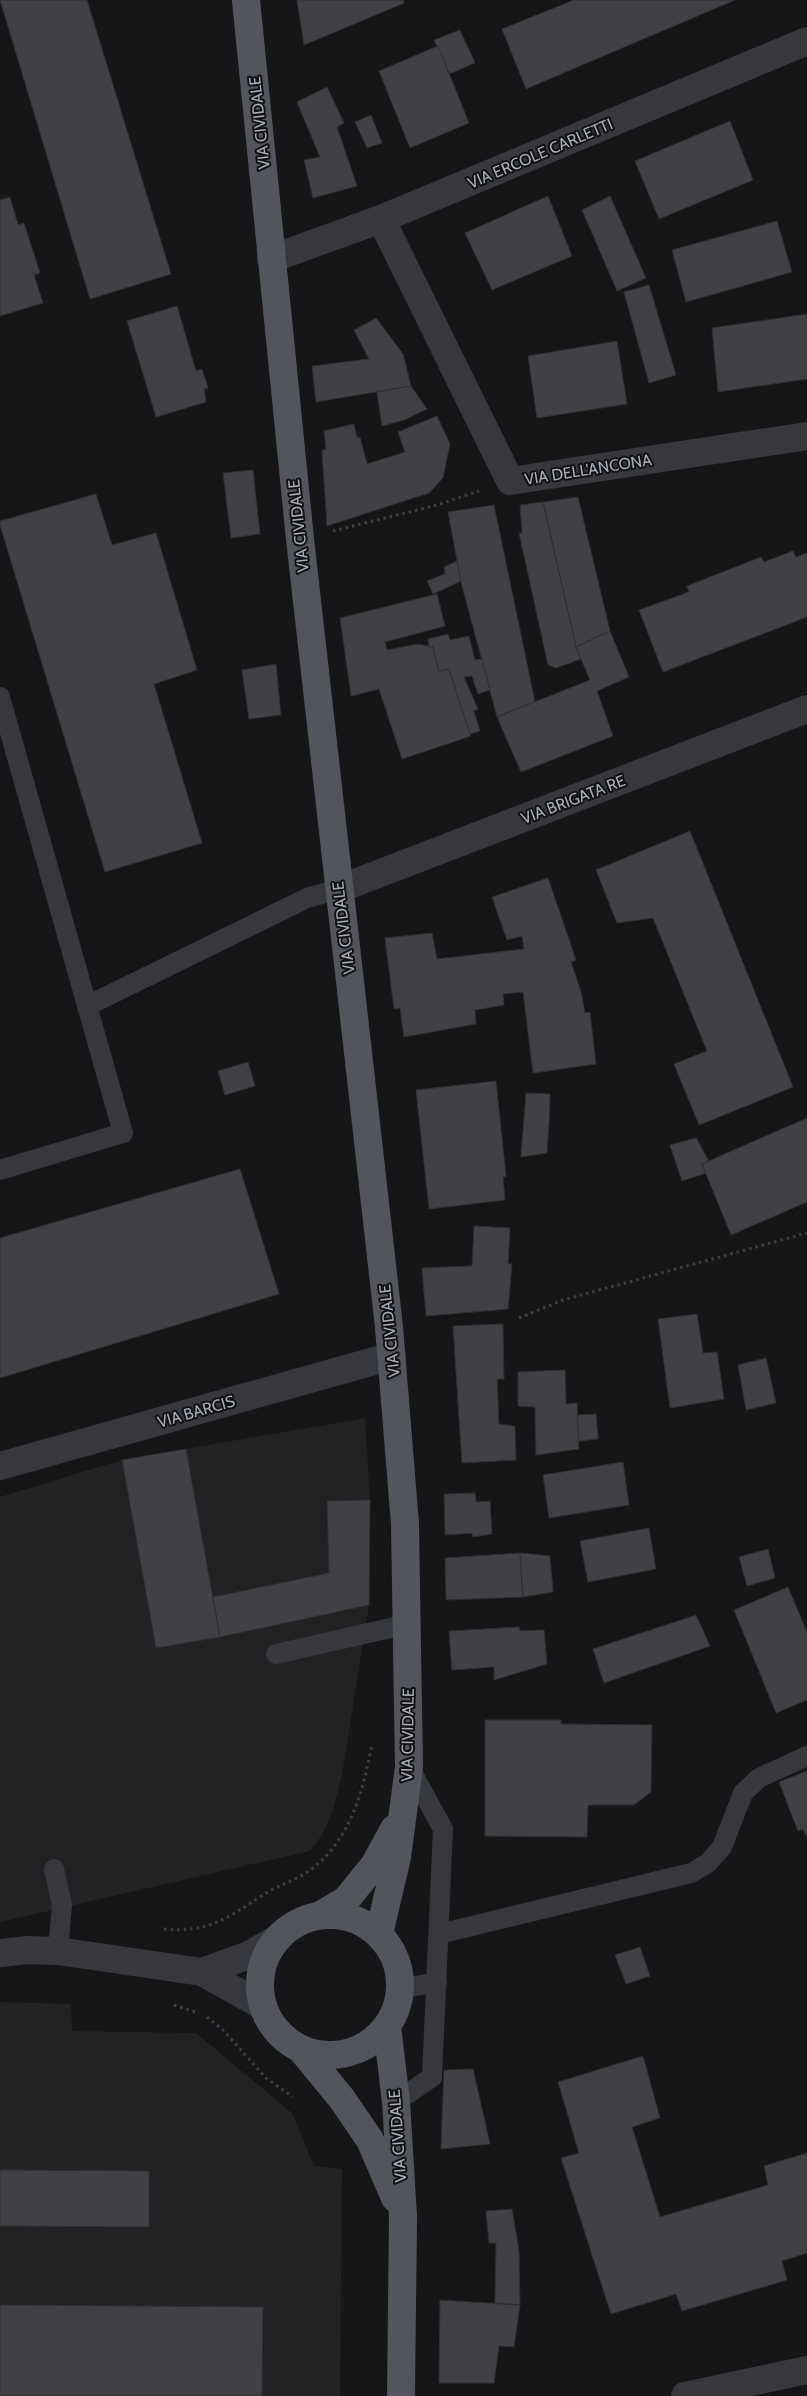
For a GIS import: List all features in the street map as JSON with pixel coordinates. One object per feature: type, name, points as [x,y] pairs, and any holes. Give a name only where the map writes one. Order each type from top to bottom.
[{"type":"main road","name":"VIA CIVIDALE","points":[[236,0],[251,44]]},
{"type":"main road","name":"VIA CIVIDALE","points":[[246,0],[300,539],[392,1356],[405,1524],[409,1767],[397,1857],[379,1934]]},
{"type":"main road","name":"VIA CIVIDALE","points":[[322,1914],[346,1900],[374,1864],[402,1814]]},
{"type":"main road","name":"VIA CIVIDALE","points":[[322,1914],[343,1915],[356,1920],[379,1934],[391,1950],[398,1969],[400,1988],[396,2008],[387,2026],[374,2040],[357,2050],[339,2055],[319,2055],[301,2049],[284,2039],[271,2024],[263,2006],[259,1983],[263,1960],[274,1940],[304,1918],[322,1914]]},
{"type":"main road","name":"VIA CIVIDALE","points":[[387,2026],[396,2102],[402,2216],[401,2396]]},
{"type":"main road","name":"VIA CIVIDALE","points":[[301,2049],[342,2100],[370,2140],[402,2216]]},
{"type":"street","name":"VIA ERCOLE CARLETTI","points":[[271,259],[381,219],[807,41]]},
{"type":"street","name":"VIA DELL'ANCONA","points":[[381,219],[510,481],[807,436]]},
{"type":"street","name":"VIA BRIGATA RE","points":[[339,889],[807,709]]},
{"type":"street","name":"VIA BARCIS","points":[[0,1466],[392,1356]]},
{"type":"street","points":[[202,1972],[249,1955],[274,1940]]},
{"type":"street","points":[[0,1953],[26,1950],[58,1951],[202,1972],[263,2006]]},
{"type":"street","points":[[685,2396],[807,2370]]},
{"type":"lane","points":[[0,697],[123,1133],[0,1170]]},
{"type":"lane","points":[[87,1006],[307,898],[339,889]]},
{"type":"lane","points":[[276,1654],[408,1624]]},
{"type":"lane","points":[[439,1934],[691,1873],[708,1863],[722,1847],[743,1793],[759,1778],[807,1756]]},
{"type":"lane","points":[[396,2102],[432,2077],[439,1934],[443,1829],[409,1767]]},
{"type":"lane","points":[[54,1870],[62,1905],[58,1951]]},
{"type":"lane","points":[[400,1988],[437,1982]]},
{"type":"path","points":[[300,539],[437,505],[510,481]]},
{"type":"path","points":[[518,1318],[563,1300],[807,1233]]},
{"type":"path","points":[[162,1929],[196,1930],[232,1916],[271,1890],[309,1871],[326,1857],[342,1836],[356,1806],[372,1742]]},
{"type":"path","points":[[167,2004],[197,2012],[210,2019],[237,2044],[266,2078],[296,2098]]},
{"type":"shaded area","points":[[365,1418],[370,1500],[369,1605],[342,1775],[333,1810],[322,1835],[310,1851],[0,1922],[0,1497],[122,1460]]},
{"type":"shaded area","points":[[0,2002],[71,2004],[72,2031],[196,2033],[292,2113],[314,2166],[342,2169],[340,2396],[0,2396]]},
{"type":"building","points":[[0,0],[87,0],[171,274],[90,299]]},
{"type":"building","points":[[297,0],[403,0],[404,3],[304,45]]},
{"type":"building","points":[[574,0],[735,0],[526,89],[502,29]]},
{"type":"building","points":[[460,30],[475,63],[449,74],[434,40]]},
{"type":"building","points":[[438,46],[469,123],[410,148],[379,71]]},
{"type":"building","points":[[327,87],[344,123],[337,127],[357,186],[313,198],[304,160],[320,157],[297,102]]},
{"type":"building","points":[[371,115],[382,143],[367,148],[355,122]]},
{"type":"building","points":[[730,121],[753,180],[659,219],[635,161]]},
{"type":"building","points":[[548,196],[572,256],[492,290],[465,233]]},
{"type":"building","points":[[610,196],[646,278],[617,291],[582,210]]},
{"type":"building","points":[[10,197],[18,225],[24,223],[40,273],[34,275],[43,303],[0,316],[0,200]]},
{"type":"building","points":[[777,221],[792,272],[686,302],[672,250]]},
{"type":"building","points":[[649,285],[676,375],[649,383],[624,292]]},
{"type":"building","points":[[177,306],[196,371],[202,369],[208,388],[204,389],[206,402],[156,417],[127,321]]},
{"type":"building","points":[[807,314],[807,379],[718,392],[712,328]]},
{"type":"building","points":[[376,318],[403,354],[411,386],[316,402],[312,366],[369,359],[354,330]]},
{"type":"building","points":[[617,341],[627,404],[537,418],[528,356]]},
{"type":"building","points":[[411,386],[427,409],[404,420],[382,426],[377,392]]},
{"type":"building","points":[[437,416],[450,444],[443,478],[429,493],[327,526],[322,451],[326,449],[324,431],[354,424],[357,438],[360,437],[367,464],[405,452],[398,432]]},
{"type":"building","points":[[253,470],[260,534],[231,538],[223,473]]},
{"type":"building","points":[[96,494],[112,545],[156,533],[197,670],[154,684],[202,843],[105,872],[0,525],[0,521]]},
{"type":"building","points":[[578,497],[610,631],[576,647],[543,502]]},
{"type":"building","points":[[543,502],[576,647],[581,659],[556,668],[548,665],[519,533],[522,533],[520,505]]},
{"type":"building","points":[[494,505],[535,702],[497,717],[461,582],[448,512]]},
{"type":"building","points":[[793,551],[796,557],[807,553],[807,617],[663,672],[639,610],[689,592],[687,586],[761,557],[764,562]]},
{"type":"building","points":[[457,561],[461,581],[433,594],[427,581],[445,574],[444,567]]},
{"type":"building","points":[[437,594],[445,626],[385,642],[387,650],[418,644],[433,647],[439,671],[449,669],[471,736],[402,759],[379,689],[351,696],[340,618]]},
{"type":"building","points":[[610,631],[629,677],[597,691],[613,736],[521,772],[497,717],[590,680],[576,647]]},
{"type":"building","points":[[448,634],[450,640],[469,636],[475,660],[482,659],[490,690],[478,694],[472,676],[464,677],[478,709],[474,711],[480,731],[470,734],[449,669],[439,671],[433,647],[429,647],[428,639]]},
{"type":"building","points":[[276,664],[281,715],[249,719],[242,670]]},
{"type":"building","points":[[690,831],[793,1087],[699,1125],[674,1064],[707,1051],[653,918],[617,923],[596,870]]},
{"type":"building","points":[[548,878],[576,960],[571,962],[581,992],[585,1013],[590,1012],[596,1064],[533,1073],[523,992],[503,994],[504,1005],[475,1010],[476,1024],[404,1037],[400,1008],[394,1009],[385,938],[432,933],[437,959],[524,949],[522,936],[507,940],[492,897]]},
{"type":"building","points":[[248,1062],[255,1086],[225,1095],[218,1071]]},
{"type":"building","points":[[496,1081],[506,1176],[503,1177],[505,1200],[429,1209],[416,1090]]},
{"type":"building","points":[[526,1093],[550,1094],[547,1153],[521,1157]]},
{"type":"building","points":[[807,1118],[807,1202],[731,1235],[702,1164]]},
{"type":"building","points":[[696,1138],[709,1161],[702,1164],[706,1173],[682,1181],[670,1145]]},
{"type":"building","points":[[240,1169],[279,1294],[0,1378],[0,1238]]},
{"type":"building","points":[[474,1226],[510,1228],[508,1264],[512,1264],[508,1309],[426,1316],[422,1268],[472,1266]]},
{"type":"building","points":[[697,1314],[703,1353],[717,1352],[724,1399],[670,1408],[658,1319]]},
{"type":"building","points":[[503,1324],[504,1379],[497,1379],[499,1424],[515,1426],[516,1460],[462,1463],[453,1326]]},
{"type":"building","points":[[766,1358],[776,1403],[746,1410],[738,1365]]},
{"type":"building","points":[[565,1370],[566,1404],[577,1403],[579,1449],[536,1455],[535,1407],[518,1406],[518,1372]]},
{"type":"building","points":[[596,1414],[598,1439],[579,1441],[577,1415]]},
{"type":"building","points":[[186,1449],[220,1637],[156,1648],[122,1460]]},
{"type":"building","points":[[623,1462],[629,1505],[549,1518],[543,1475]]},
{"type":"building","points":[[475,1493],[476,1502],[490,1501],[492,1534],[473,1537],[472,1533],[445,1535],[444,1494]]},
{"type":"building","points":[[370,1500],[369,1605],[220,1637],[213,1597],[329,1573],[327,1501]]},
{"type":"building","points":[[649,1528],[656,1569],[588,1582],[580,1541]]},
{"type":"building","points":[[768,1549],[775,1578],[747,1586],[739,1557]]},
{"type":"building","points":[[520,1553],[523,1597],[446,1600],[445,1558]]},
{"type":"building","points":[[520,1553],[550,1556],[553,1592],[523,1597]]},
{"type":"building","points":[[788,1587],[807,1632],[807,1700],[776,1713],[734,1610]]},
{"type":"building","points":[[696,1615],[710,1646],[604,1683],[593,1649]]},
{"type":"building","points":[[519,1627],[520,1631],[544,1630],[547,1664],[494,1680],[494,1667],[452,1670],[449,1631]]},
{"type":"building","points":[[485,1720],[561,1720],[561,1724],[652,1725],[651,1792],[634,1805],[588,1805],[587,1837],[485,1836]]},
{"type":"building","points":[[807,1771],[807,1838],[803,1829],[798,1831],[779,1782]]},
{"type":"building","points":[[640,1947],[650,1976],[626,1984],[615,1955]]},
{"type":"building","points":[[643,2056],[660,2118],[632,2127],[660,2217],[768,2185],[764,2166],[807,2153],[807,2253],[782,2261],[787,2280],[682,2311],[676,2294],[611,2314],[561,2158],[579,2153],[558,2082]]},
{"type":"building","points":[[473,2069],[490,2144],[441,2149],[444,2070]]},
{"type":"building","points":[[0,2170],[149,2171],[149,2227],[0,2226]]},
{"type":"building","points":[[512,2209],[519,2251],[520,2305],[495,2303],[496,2243],[489,2243],[486,2211]]},
{"type":"building","points":[[440,2300],[520,2305],[514,2347],[499,2346],[494,2383],[439,2383]]},
{"type":"building","points":[[0,2305],[263,2307],[262,2396],[0,2396]]}]
